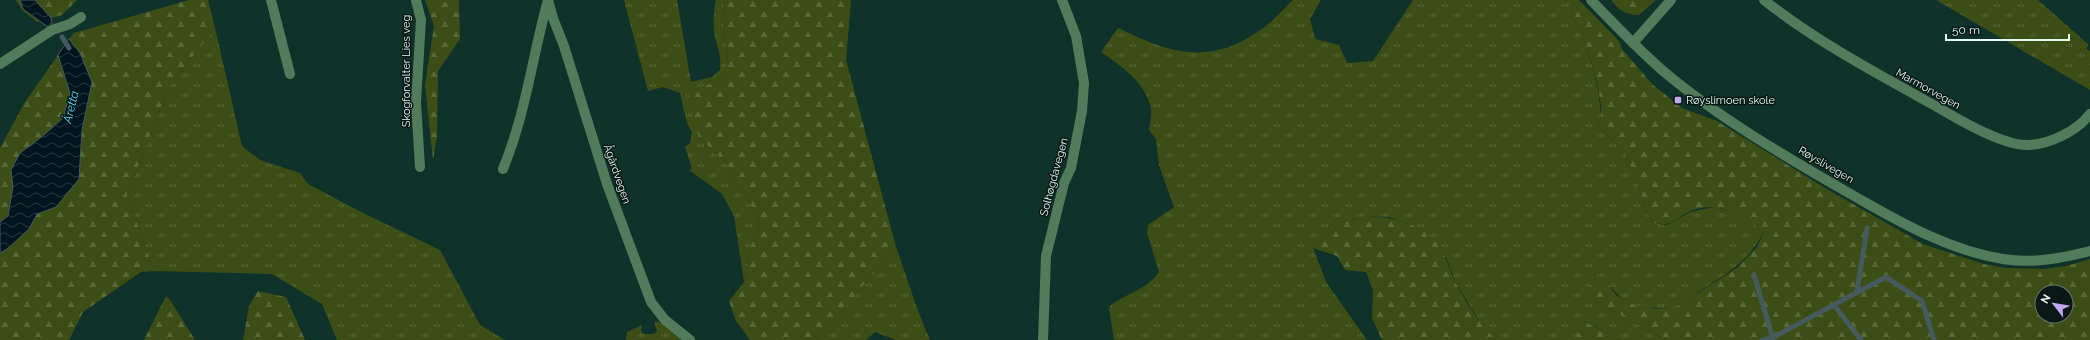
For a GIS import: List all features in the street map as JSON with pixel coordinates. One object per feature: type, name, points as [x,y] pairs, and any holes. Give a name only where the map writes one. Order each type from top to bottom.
[{"type":"street","points":[[271,0],[290,74]]},
{"type":"street","name":"Skogforvalter Lies veg","points":[[416,0],[421,20],[416,102],[420,167]]},
{"type":"street","name":"Ågårdvegen","points":[[503,168],[528,93],[539,33],[548,0]]},
{"type":"street","name":"Ågårdvegen","points":[[548,0],[607,184],[651,302],[665,320],[690,340]]},
{"type":"street","name":"Solhøgdavegen","points":[[1043,340],[1046,256],[1064,183],[1071,168],[1082,111],[1084,83],[1076,36],[1062,0]]},
{"type":"street","name":"Røyslivegen","points":[[1591,0],[1662,70],[1731,120],[1794,160],[1932,238],[1968,251],[2004,259],[2058,259],[2090,250]]},
{"type":"street","points":[[1633,43],[1671,0]]},
{"type":"street","name":"Marmorvegen","points":[[1764,0],[1803,30],[1839,52],[1957,118],[2000,139],[2028,146],[2057,138],[2086,120],[2090,114]]},
{"type":"street","points":[[0,64],[52,30],[70,24],[81,17]]},
{"type":"green space","points":[[16,0],[77,0],[62,15],[37,22],[22,10]]},
{"type":"green space","points":[[189,0],[208,0],[215,28],[170,85],[127,195],[154,271],[141,272],[83,312],[69,340],[0,340],[0,253],[7,249],[29,229],[37,214],[56,207],[79,179],[82,130],[80,53],[69,39],[74,33]]},
{"type":"green space","points":[[425,0],[459,0],[460,39],[438,71],[437,136],[433,160],[425,85],[434,26]]},
{"type":"green space","points":[[624,0],[677,0],[691,82],[712,77],[720,70],[720,58],[715,35],[714,11],[716,0],[724,0],[723,24],[728,54],[725,79],[689,91],[699,138],[727,164],[760,222],[750,248],[744,282],[734,216],[722,194],[689,170],[692,169],[685,147],[690,143],[692,133],[687,123],[680,93],[663,87],[648,91]]},
{"type":"green space","points":[[724,0],[851,0],[846,60],[896,247],[817,340],[750,340],[736,321],[729,301],[744,282],[750,248],[760,222],[727,164],[699,138],[692,117],[688,91],[725,79],[728,54],[723,24]]},
{"type":"green space","points":[[1293,0],[1321,0],[1310,19],[1315,39],[1339,45],[1347,63],[1373,61],[1413,0],[1566,0],[1583,37],[1596,81],[1600,106],[1599,128],[1625,151],[1652,223],[1667,225],[1690,212],[1714,207],[1740,214],[1764,231],[1751,251],[1736,266],[1686,302],[1677,306],[1652,308],[1637,306],[1624,300],[1605,281],[1593,274],[1593,300],[1667,340],[1620,340],[1585,321],[1575,340],[1496,340],[1483,327],[1456,283],[1446,257],[1416,227],[1389,217],[1366,216],[1341,223],[1313,248],[1326,282],[1367,340],[1114,340],[1109,307],[1115,302],[1148,284],[1159,272],[1147,232],[1148,225],[1174,207],[1159,165],[1156,139],[1149,130],[1151,109],[1148,99],[1144,91],[1132,76],[1101,52],[1118,28],[1155,44],[1172,49],[1189,52],[1206,52],[1223,49],[1241,42],[1264,28]]},
{"type":"green space","points":[[1566,0],[1579,0],[1619,41],[1622,49],[1652,84],[1682,108],[1717,121],[1825,188],[1923,244],[1984,264],[2006,268],[2044,269],[2066,266],[2090,259],[2090,340],[1667,340],[1593,300],[1590,288],[1593,274],[1605,280],[1616,295],[1636,306],[1657,309],[1678,306],[1738,267],[1757,247],[1764,232],[1738,215],[1719,208],[1709,207],[1698,208],[1688,212],[1672,222],[1664,224],[1652,223],[1625,151],[1599,128],[1601,106],[1599,94],[1593,67],[1577,23]]},
{"type":"green space","points":[[1611,0],[1656,0],[1639,15],[1623,11]]},
{"type":"green space","points":[[1936,0],[2038,0],[2089,45],[2086,48],[2090,51],[2090,90]]},
{"type":"green space","points":[[215,28],[242,146],[260,160],[300,173],[308,184],[361,212],[440,250],[480,325],[505,340],[337,340],[322,304],[272,274],[154,271],[127,195],[170,85]]},
{"type":"green space","points":[[58,55],[70,93],[63,118],[11,170],[13,187],[8,216],[0,222],[0,148],[25,102]]},
{"type":"green space","points":[[1366,216],[1393,219],[1402,222],[1419,228],[1434,239],[1444,255],[1464,298],[1479,320],[1496,340],[1382,340],[1372,318],[1373,290],[1366,272],[1345,270],[1337,256],[1313,248],[1341,223]]},
{"type":"green space","points":[[896,247],[918,311],[930,340],[896,340],[875,332],[866,340],[817,340]]},
{"type":"green space","points":[[258,291],[286,297],[305,340],[243,340],[249,306]]},
{"type":"green space","points":[[166,296],[170,300],[195,340],[144,340]]},
{"type":"green space","points":[[654,321],[664,324],[683,340],[626,340],[627,332],[642,325],[641,331],[644,334],[654,334],[657,331]]},
{"type":"green space","points":[[1584,321],[1620,340],[1575,340]]},
{"type":"water","points":[[20,0],[35,0],[51,18],[52,24],[48,27],[23,9]]},
{"type":"water","points":[[69,39],[80,53],[92,82],[82,130],[79,179],[56,207],[37,214],[29,229],[7,249],[0,253],[0,222],[8,216],[13,187],[11,170],[20,153],[63,118],[70,93],[58,55]]},
{"type":"waterway","name":"Åretta","points":[[62,37],[69,48]]},
{"type":"waterway","points":[[1857,292],[1867,228]]},
{"type":"waterway","points":[[1754,275],[1773,339]]},
{"type":"waterway","points":[[1762,340],[1772,338],[1886,277],[1922,301],[1934,340]]},
{"type":"waterway","points":[[1834,305],[1861,340]]},
{"type":"place","name":"Røyslimoen skole","points":[[1678,100]]}]
